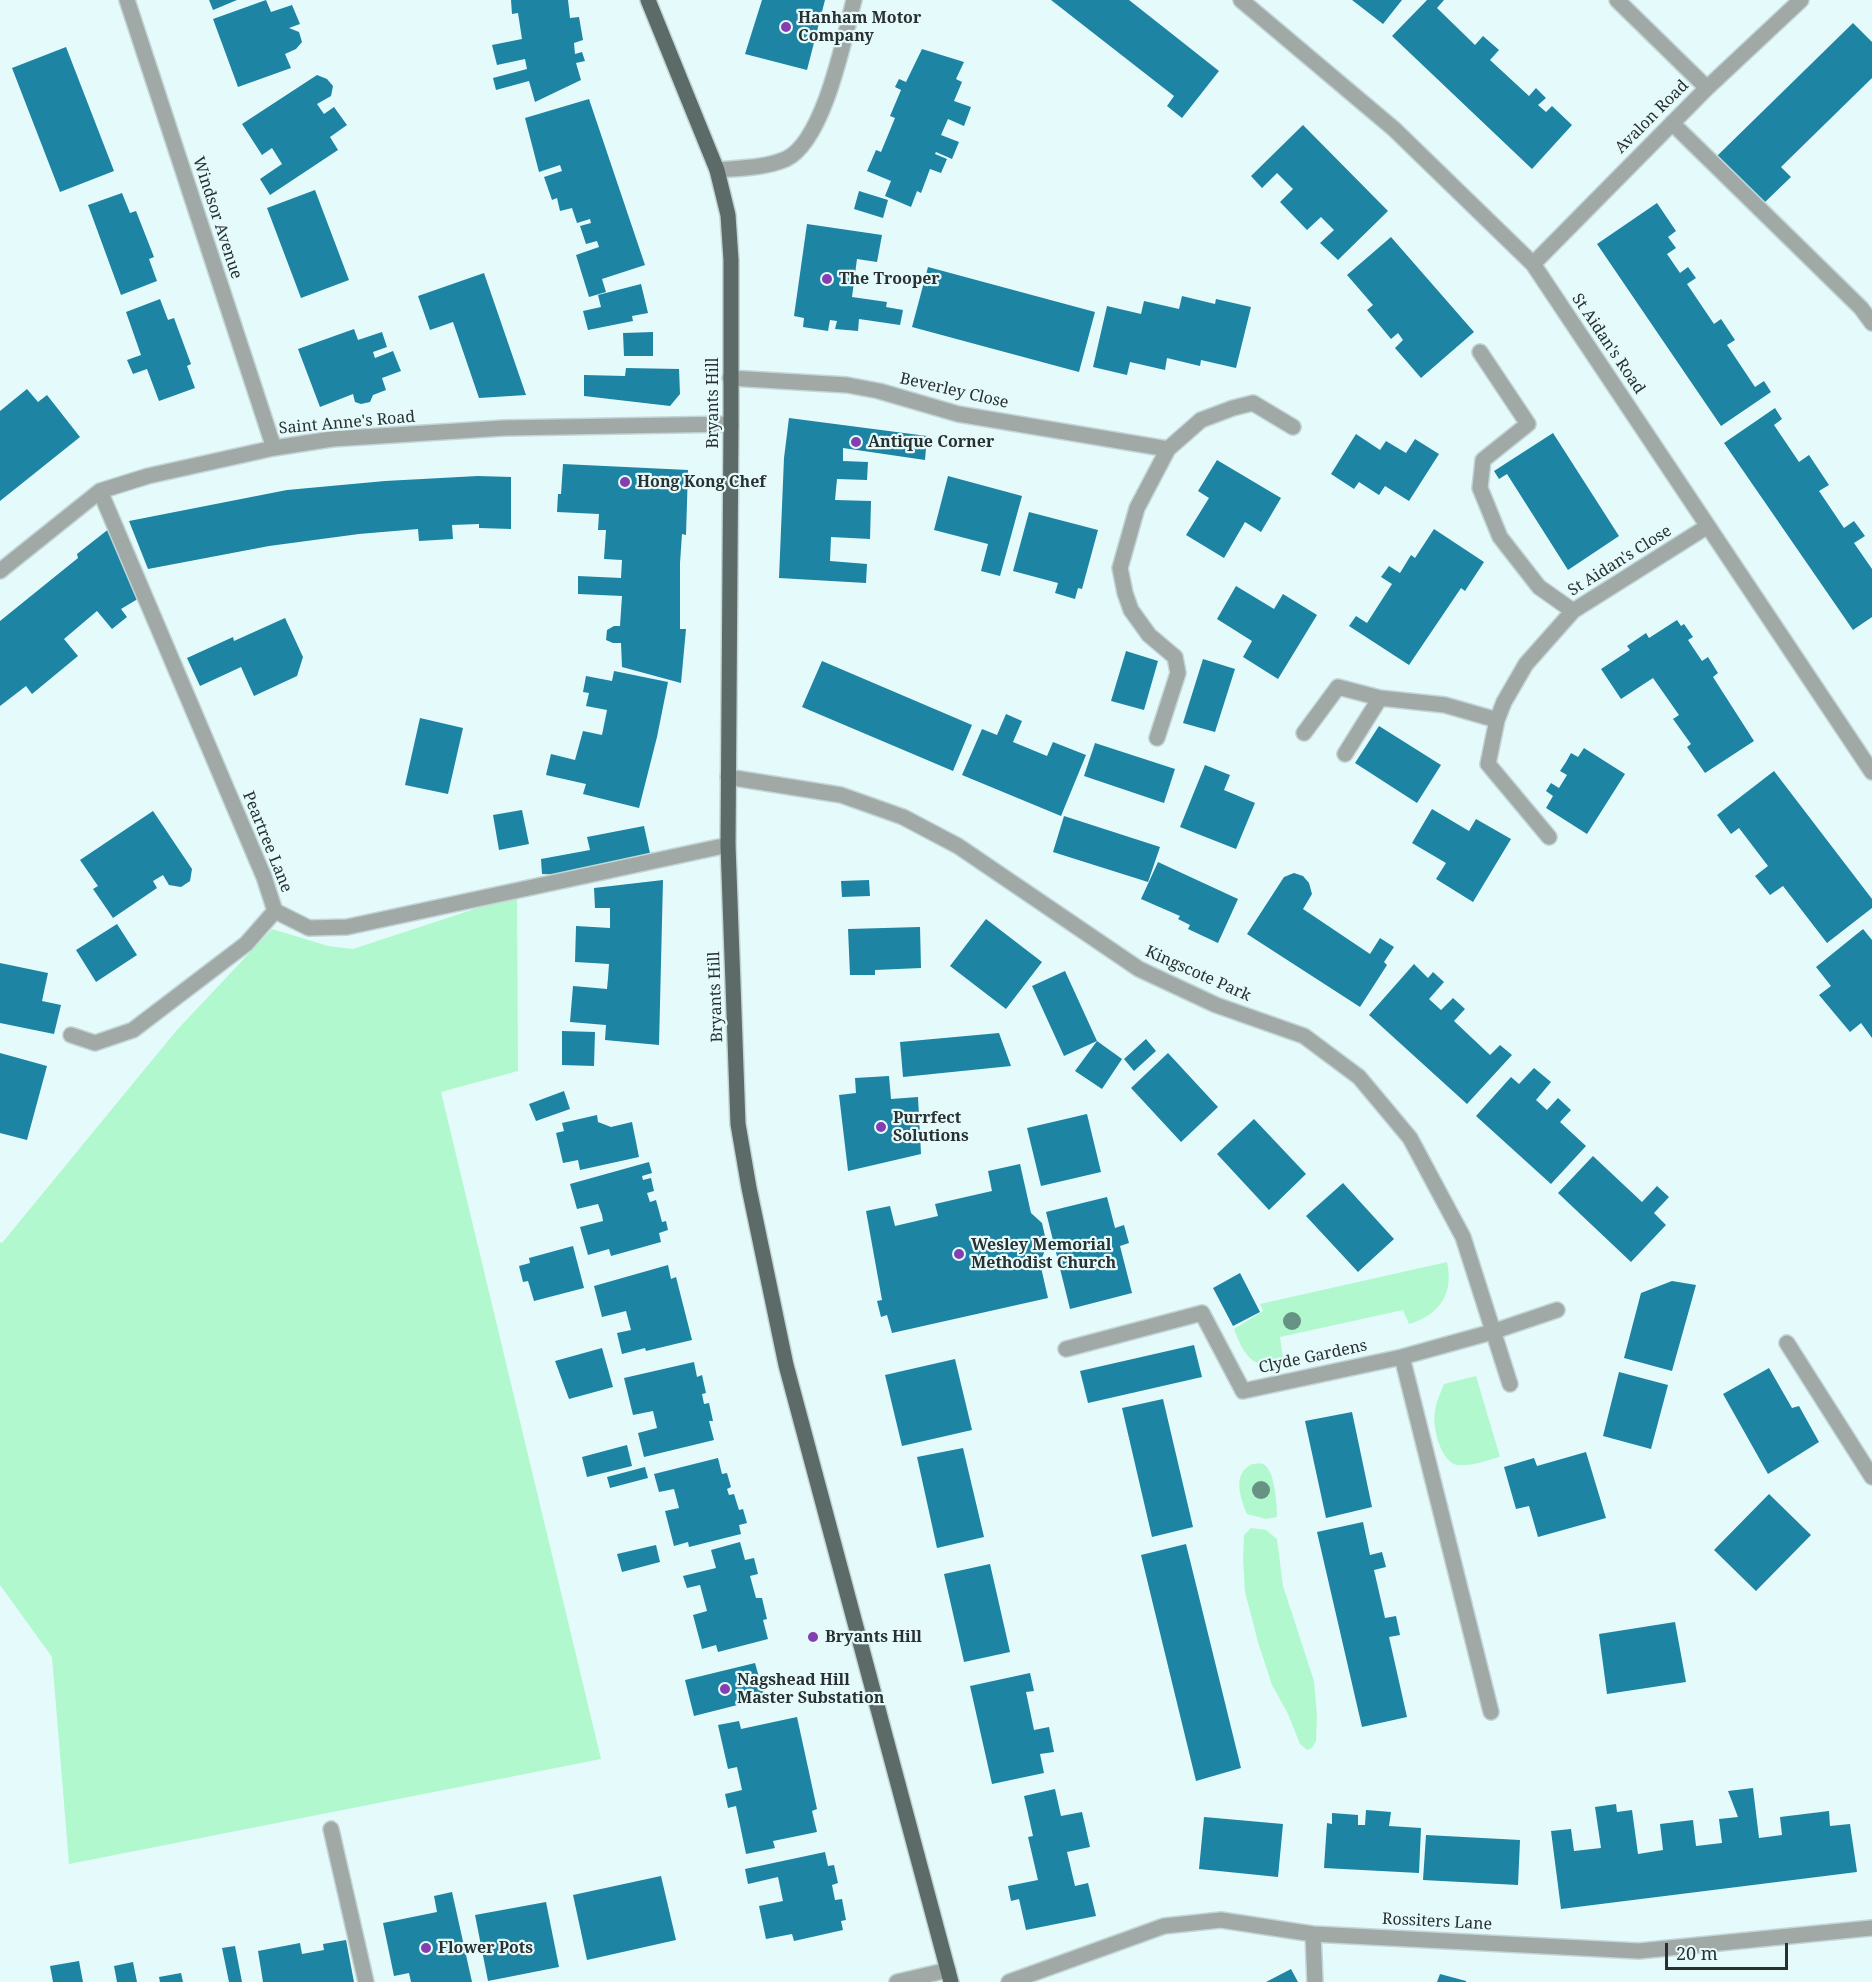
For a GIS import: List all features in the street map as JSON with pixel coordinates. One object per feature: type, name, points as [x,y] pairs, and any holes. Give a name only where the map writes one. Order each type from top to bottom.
[{"type":"main road","name":"Bryants Hill","points":[[648,0],[717,171],[728,215],[731,260],[728,845],[738,1124],[786,1365],[949,1976]]},
{"type":"street","name":"Windsor Avenue","points":[[127,0],[274,448]]},
{"type":"street","points":[[717,171],[770,164],[788,158],[802,146],[822,113],[854,0]]},
{"type":"street","name":"St Aidan's Road","points":[[1241,0],[1394,129],[1533,264],[1872,772]]},
{"type":"street","points":[[1617,0],[1707,88]]},
{"type":"street","name":"Avalon Road","points":[[1533,264],[1707,88],[1800,0]]},
{"type":"street","points":[[1672,123],[1867,303],[1872,323]]},
{"type":"street","points":[[1480,352],[1528,424],[1483,460],[1480,488],[1500,537],[1539,587],[1573,611]]},
{"type":"street","name":"Beverley Close","points":[[730,378],[847,385],[879,391],[958,414],[1168,450]]},
{"type":"street","points":[[1157,738],[1178,674],[1175,657],[1149,635],[1131,610],[1125,593],[1120,568],[1137,508],[1168,450],[1201,420],[1253,403],[1293,427]]},
{"type":"street","name":"Saint Anne's Road","points":[[0,571],[100,491],[148,476],[274,448],[332,439],[504,428],[731,424]]},
{"type":"street","name":"Peartree Lane","points":[[100,491],[264,877],[275,911],[309,928],[346,927],[728,845]]},
{"type":"street","name":"St Aidan's Close","points":[[1549,837],[1488,764],[1497,720],[1504,702],[1526,664],[1573,611],[1708,526]]},
{"type":"street","points":[[1304,733],[1338,687],[1380,698],[1445,705],[1497,720]]},
{"type":"street","points":[[1345,754],[1380,698]]},
{"type":"street","name":"Kingscote Park","points":[[728,777],[841,795],[903,817],[958,846],[1139,969],[1216,1005],[1304,1036],[1359,1077],[1410,1138],[1463,1237],[1510,1384]]},
{"type":"street","points":[[71,1035],[95,1043],[133,1030],[246,944],[275,911]]},
{"type":"street","points":[[1492,1332],[1557,1310]]},
{"type":"street","name":"Clyde Gardens","points":[[1066,1349],[1202,1313],[1243,1391],[1402,1357],[1492,1332]]},
{"type":"street","points":[[1787,1342],[1872,1478]]},
{"type":"street","points":[[1402,1357],[1491,1712]]},
{"type":"street","points":[[331,1829],[366,1982]]},
{"type":"street","name":"Rossiters Lane","points":[[1009,1982],[1164,1926],[1221,1920],[1313,1934],[1639,1951],[1872,1928]]},
{"type":"street","points":[[1313,1934],[1315,1982]]},
{"type":"street","points":[[897,1982],[949,1976]]},
{"type":"green space","points":[[517,895],[518,1071],[441,1092],[601,1759],[69,1864],[52,1657],[0,1585],[0,1242],[2,1243],[176,1031],[272,929],[328,946],[353,949]]},
{"type":"green space","points":[[1447,1262],[1449,1273],[1446,1293],[1436,1309],[1429,1315],[1409,1324],[1403,1310],[1280,1337],[1284,1365],[1265,1365],[1251,1359],[1242,1347],[1234,1329],[1263,1311],[1260,1304]]},
{"type":"green space","points":[[1476,1376],[1500,1457],[1473,1464],[1457,1465],[1446,1457],[1436,1434],[1434,1417],[1437,1401],[1444,1384]]},
{"type":"green space","points":[[1252,1464],[1263,1464],[1270,1473],[1277,1517],[1266,1519],[1247,1514],[1239,1486],[1242,1474]]},
{"type":"green space","points":[[1251,1528],[1266,1530],[1277,1539],[1283,1586],[1314,1681],[1317,1716],[1316,1741],[1312,1748],[1307,1750],[1300,1744],[1288,1714],[1272,1685],[1245,1592],[1244,1535]]},
{"type":"building","points":[[209,0],[237,0],[213,10]]},
{"type":"building","points":[[266,0],[271,12],[292,5],[300,24],[289,28],[299,32],[302,42],[296,49],[285,54],[291,68],[238,87],[213,19]]},
{"type":"building","points":[[511,0],[568,0],[570,18],[579,17],[583,40],[574,43],[575,54],[582,52],[585,61],[576,63],[581,80],[535,102],[529,81],[496,90],[493,78],[527,69],[525,59],[497,65],[492,45],[522,39],[518,13],[512,14]]},
{"type":"building","name":"Hanham Motor Company","points":[[762,0],[825,0],[807,70],[745,54]]},
{"type":"building","points":[[1051,0],[1129,0],[1219,71],[1182,118],[1167,106],[1174,96]]},
{"type":"building","points":[[1352,0],[1402,0],[1383,24]]},
{"type":"building","points":[[1427,0],[1444,0],[1437,8],[1475,45],[1483,36],[1499,50],[1490,60],[1529,96],[1536,88],[1546,98],[1538,105],[1546,112],[1552,106],[1572,125],[1532,169],[1392,36]]},
{"type":"building","points":[[1853,23],[1872,42],[1872,78],[1781,167],[1791,177],[1764,203],[1717,156]]},
{"type":"building","points":[[66,47],[114,171],[60,192],[12,68]]},
{"type":"building","points":[[922,49],[964,62],[956,79],[962,82],[954,101],[971,107],[964,126],[948,119],[941,135],[959,142],[952,159],[936,152],[935,154],[947,159],[941,173],[930,169],[921,193],[917,191],[911,207],[885,196],[891,181],[867,171],[876,150],[881,152],[895,118],[890,116],[901,90],[895,87],[899,79],[906,82]]},
{"type":"building","points":[[317,75],[327,79],[333,86],[331,96],[317,104],[324,114],[334,107],[347,125],[330,137],[338,150],[270,195],[260,179],[282,164],[272,148],[262,155],[242,124]]},
{"type":"building","points":[[589,99],[645,265],[602,279],[606,292],[589,297],[576,255],[599,247],[597,241],[586,244],[580,226],[591,223],[590,219],[577,223],[572,208],[560,211],[557,198],[552,200],[544,177],[562,171],[560,165],[539,172],[525,118]]},
{"type":"building","points":[[1303,125],[1388,211],[1338,260],[1320,243],[1334,230],[1321,217],[1307,230],[1280,202],[1293,189],[1277,173],[1262,188],[1251,176]]},
{"type":"building","points":[[315,190],[349,280],[301,298],[267,208]]},
{"type":"building","points":[[859,191],[888,200],[883,218],[854,209]]},
{"type":"building","points":[[122,193],[130,213],[136,211],[154,257],[149,259],[157,281],[121,295],[88,205]]},
{"type":"building","points":[[1657,203],[1676,231],[1668,237],[1676,248],[1667,254],[1680,273],[1688,267],[1696,278],[1687,284],[1714,324],[1721,319],[1735,340],[1727,345],[1755,387],[1764,381],[1771,392],[1721,426],[1597,244]]},
{"type":"building","name":"The Trooper","points":[[807,224],[882,235],[877,262],[857,259],[852,297],[887,302],[886,307],[903,310],[900,325],[859,319],[858,331],[835,329],[837,321],[830,320],[828,331],[803,327],[804,318],[794,316]]},
{"type":"building","points":[[1391,237],[1474,332],[1421,378],[1395,348],[1403,340],[1398,333],[1391,339],[1367,310],[1373,305],[1347,275]]},
{"type":"building","points":[[928,267],[1095,312],[1079,372],[912,327]]},
{"type":"building","points":[[484,273],[526,395],[479,398],[453,322],[430,330],[418,296]]},
{"type":"building","points":[[641,284],[648,313],[632,316],[633,321],[588,330],[583,311],[601,307],[598,295]]},
{"type":"building","points":[[1182,296],[1215,304],[1216,299],[1251,307],[1236,368],[1201,360],[1200,366],[1167,358],[1165,370],[1130,362],[1127,375],[1093,367],[1107,306],[1141,314],[1144,301],[1179,309]]},
{"type":"building","points":[[160,299],[168,320],[174,318],[191,364],[187,366],[195,388],[159,401],[147,369],[133,374],[127,360],[141,355],[126,312]]},
{"type":"building","points":[[354,329],[358,340],[382,332],[387,347],[373,352],[375,358],[393,351],[401,371],[382,378],[386,390],[373,395],[370,402],[361,404],[355,402],[353,394],[320,407],[298,349]]},
{"type":"building","points":[[653,332],[653,356],[624,356],[623,333]]},
{"type":"building","points":[[626,368],[679,369],[680,394],[670,406],[584,396],[584,375],[625,376]]},
{"type":"building","points":[[27,389],[38,402],[47,395],[80,437],[0,501],[0,411]]},
{"type":"building","points":[[1775,408],[1782,419],[1774,425],[1799,462],[1809,455],[1829,485],[1819,491],[1844,528],[1854,521],[1865,536],[1854,543],[1872,569],[1872,617],[1853,630],[1724,443]]},
{"type":"building","points":[[789,418],[927,436],[925,460],[843,448],[843,461],[868,462],[867,480],[837,479],[835,500],[871,501],[870,539],[831,537],[830,561],[867,564],[866,583],[779,578],[784,458]]},
{"type":"building","points":[[1553,433],[1619,536],[1568,570],[1507,474],[1499,479],[1494,471]]},
{"type":"building","points":[[1356,434],[1380,450],[1386,441],[1406,453],[1415,439],[1439,454],[1409,501],[1385,486],[1379,495],[1359,482],[1354,489],[1331,474]]},
{"type":"building","points":[[1217,460],[1281,498],[1261,532],[1245,522],[1224,558],[1186,535],[1209,498],[1198,491]]},
{"type":"building","points":[[563,464],[688,470],[686,535],[682,534],[680,563],[680,629],[686,629],[681,683],[622,667],[621,643],[606,640],[607,630],[620,626],[622,596],[578,594],[578,576],[621,578],[622,560],[604,559],[606,530],[598,530],[599,514],[557,512]]},
{"type":"building","points":[[478,476],[511,477],[511,529],[479,528],[479,524],[452,525],[453,539],[419,541],[418,529],[359,534],[269,546],[148,569],[129,521],[287,490],[385,481]]},
{"type":"building","points":[[948,476],[1022,496],[1000,576],[981,571],[988,544],[934,530]]},
{"type":"building","points":[[1029,512],[1098,530],[1082,589],[1078,588],[1075,599],[1055,593],[1058,583],[1013,571]]},
{"type":"building","points":[[110,528],[141,597],[121,609],[127,617],[112,629],[97,611],[64,639],[78,656],[32,694],[26,686],[0,706],[0,621],[78,558],[77,554]]},
{"type":"building","points":[[1434,529],[1484,562],[1465,591],[1461,588],[1409,665],[1349,626],[1356,616],[1367,623],[1392,584],[1381,577],[1389,566],[1400,573],[1411,555],[1415,558]]},
{"type":"building","points":[[1236,586],[1274,609],[1283,594],[1317,615],[1278,679],[1243,657],[1252,641],[1217,619]]},
{"type":"building","points":[[285,618],[303,657],[297,676],[254,696],[241,667],[200,686],[187,658],[233,637],[234,641]]},
{"type":"building","points":[[1677,620],[1681,626],[1684,624],[1693,637],[1688,640],[1702,661],[1708,657],[1718,673],[1713,677],[1754,741],[1705,773],[1687,747],[1691,744],[1673,719],[1679,715],[1653,678],[1621,699],[1601,669],[1630,650],[1627,646],[1646,633],[1649,638]]},
{"type":"building","points":[[1126,651],[1158,661],[1144,710],[1111,701]]},
{"type":"building","points":[[1203,659],[1235,669],[1215,732],[1183,723]]},
{"type":"building","points":[[822,661],[972,725],[953,771],[802,707]]},
{"type":"building","points":[[614,671],[668,682],[639,808],[583,794],[586,784],[546,775],[551,754],[575,760],[583,731],[602,735],[607,710],[586,706],[589,693],[583,692],[586,676],[612,681]]},
{"type":"building","points":[[1006,714],[1022,721],[1013,742],[1047,756],[1053,742],[1086,755],[1061,816],[962,775],[982,729],[997,735]]},
{"type":"building","points":[[420,718],[463,728],[448,794],[405,785]]},
{"type":"building","points":[[1379,726],[1441,765],[1417,803],[1355,763]]},
{"type":"building","points":[[1095,743],[1175,769],[1164,803],[1084,776]]},
{"type":"building","points":[[1584,748],[1625,774],[1587,834],[1546,808],[1553,796],[1546,791],[1551,783],[1559,788],[1567,775],[1560,771],[1571,753],[1578,757]]},
{"type":"building","points":[[1205,765],[1230,775],[1224,790],[1255,803],[1236,849],[1180,827]]},
{"type":"building","points":[[1774,771],[1872,899],[1872,908],[1827,943],[1783,886],[1770,895],[1755,876],[1768,866],[1739,828],[1731,834],[1717,815]]},
{"type":"building","points":[[1432,809],[1469,831],[1476,819],[1511,839],[1473,902],[1436,879],[1446,863],[1412,843]]},
{"type":"building","points":[[522,810],[529,844],[499,850],[493,815]]},
{"type":"building","points":[[153,811],[192,869],[190,881],[181,887],[169,885],[163,875],[153,881],[157,888],[113,918],[93,889],[98,886],[80,860]]},
{"type":"building","points":[[1064,816],[1160,847],[1148,882],[1053,852]]},
{"type":"building","points":[[644,826],[651,858],[570,875],[542,874],[541,859],[590,850],[587,837]]},
{"type":"building","points":[[1158,862],[1238,899],[1218,943],[1188,929],[1190,925],[1178,919],[1180,916],[1141,899]]},
{"type":"building","points":[[1294,873],[1303,876],[1309,883],[1312,894],[1303,909],[1370,954],[1380,938],[1394,947],[1384,962],[1387,965],[1360,1007],[1247,934],[1284,877]]},
{"type":"building","points":[[663,880],[659,1045],[605,1040],[606,1025],[570,1022],[573,986],[607,989],[609,964],[575,962],[576,926],[610,928],[610,908],[595,908],[594,888]]},
{"type":"building","points":[[869,880],[870,896],[842,897],[841,881]]},
{"type":"building","points":[[986,919],[1042,962],[1006,1009],[950,966]]},
{"type":"building","points":[[117,924],[137,955],[96,982],[76,950]]},
{"type":"building","points":[[920,927],[921,968],[875,970],[875,975],[850,975],[848,929]]},
{"type":"building","points":[[1863,929],[1872,940],[1872,1038],[1861,1023],[1850,1032],[1819,995],[1831,986],[1816,967]]},
{"type":"building","points":[[0,963],[48,973],[42,1001],[61,1005],[54,1034],[0,1023]]},
{"type":"building","points":[[1414,964],[1428,978],[1433,972],[1444,982],[1429,999],[1441,1010],[1453,998],[1465,1009],[1454,1021],[1490,1055],[1500,1045],[1512,1055],[1467,1104],[1369,1015]]},
{"type":"building","points":[[1065,971],[1097,1041],[1064,1056],[1032,986]]},
{"type":"building","points":[[562,1031],[595,1032],[594,1066],[562,1065]]},
{"type":"building","points":[[999,1033],[1011,1066],[903,1077],[900,1042]]},
{"type":"building","points":[[1146,1039],[1156,1051],[1134,1071],[1124,1059]]},
{"type":"building","points":[[1097,1041],[1122,1059],[1102,1089],[1075,1071]]},
{"type":"building","points":[[0,1053],[47,1066],[27,1140],[0,1133]]},
{"type":"building","points":[[1168,1053],[1218,1107],[1181,1142],[1131,1088]]},
{"type":"building","points":[[1534,1068],[1551,1082],[1536,1100],[1547,1110],[1558,1098],[1571,1110],[1560,1122],[1586,1146],[1551,1184],[1476,1116],[1511,1077],[1519,1084]]},
{"type":"building","name":"Purrfect Solutions","points":[[889,1076],[891,1099],[918,1097],[921,1154],[848,1171],[839,1095],[856,1093],[855,1078]]},
{"type":"building","points":[[564,1091],[570,1109],[536,1121],[529,1104]]},
{"type":"building","points":[[1087,1114],[1101,1172],[1041,1186],[1027,1128]]},
{"type":"building","points":[[597,1115],[598,1122],[611,1127],[632,1122],[639,1157],[580,1170],[578,1160],[563,1163],[556,1133],[564,1131],[562,1123]]},
{"type":"building","points":[[1254,1119],[1306,1174],[1269,1210],[1217,1154]]},
{"type":"building","points":[[1593,1156],[1642,1202],[1657,1186],[1669,1197],[1654,1213],[1666,1225],[1631,1262],[1558,1193]]},
{"type":"building","points":[[649,1162],[652,1173],[642,1176],[643,1180],[651,1178],[654,1191],[647,1193],[650,1202],[656,1200],[662,1222],[666,1221],[668,1230],[659,1233],[661,1242],[611,1256],[609,1249],[588,1255],[580,1227],[603,1221],[602,1215],[598,1204],[577,1209],[570,1184]]},
{"type":"building","name":"Wesley Memorial Methodist Church","points":[[1020,1164],[1031,1213],[1042,1223],[1047,1245],[1040,1263],[1048,1298],[892,1333],[887,1315],[881,1317],[877,1301],[882,1300],[866,1211],[890,1206],[895,1226],[938,1216],[935,1204],[992,1191],[988,1171]]},
{"type":"building","points":[[1343,1183],[1394,1239],[1358,1272],[1306,1216]]},
{"type":"building","points":[[1107,1197],[1115,1228],[1124,1225],[1129,1243],[1120,1246],[1132,1293],[1070,1309],[1046,1212]]},
{"type":"building","points":[[573,1246],[584,1288],[534,1301],[528,1281],[523,1282],[519,1266],[530,1263],[529,1258]]},
{"type":"building","points":[[668,1265],[671,1279],[676,1277],[692,1340],[622,1354],[617,1333],[631,1330],[626,1311],[602,1317],[594,1286]]},
{"type":"building","points":[[1240,1273],[1260,1312],[1233,1326],[1213,1288]]},
{"type":"building","points":[[1672,1281],[1696,1285],[1672,1371],[1624,1358],[1641,1293]]},
{"type":"building","points":[[1194,1345],[1202,1377],[1088,1403],[1080,1371]]},
{"type":"building","points":[[602,1348],[613,1387],[569,1399],[555,1361]]},
{"type":"building","points":[[955,1359],[972,1430],[902,1446],[885,1375]]},
{"type":"building","points":[[694,1362],[697,1377],[702,1375],[706,1393],[702,1394],[704,1404],[709,1403],[713,1421],[709,1421],[714,1440],[644,1457],[638,1433],[657,1428],[653,1411],[633,1415],[624,1378]]},
{"type":"building","points":[[1769,1368],[1792,1408],[1799,1406],[1819,1442],[1768,1474],[1723,1394]]},
{"type":"building","points":[[1619,1372],[1668,1385],[1651,1449],[1603,1436]]},
{"type":"building","points":[[1163,1399],[1193,1527],[1152,1537],[1122,1408]]},
{"type":"building","points":[[1352,1412],[1372,1507],[1326,1518],[1305,1421]]},
{"type":"building","points":[[627,1445],[632,1466],[587,1477],[582,1457]]},
{"type":"building","points":[[963,1448],[984,1537],[937,1548],[917,1457]]},
{"type":"building","points":[[1586,1452],[1606,1518],[1538,1537],[1529,1506],[1516,1509],[1504,1467],[1534,1458],[1537,1466]]},
{"type":"building","points":[[718,1458],[722,1474],[727,1473],[731,1487],[727,1489],[729,1495],[734,1494],[739,1510],[743,1509],[747,1523],[739,1525],[741,1534],[689,1547],[688,1542],[674,1546],[665,1511],[679,1508],[674,1489],[659,1492],[654,1474]]},
{"type":"building","points":[[645,1467],[648,1478],[610,1488],[607,1477]]},
{"type":"building","points":[[1769,1494],[1811,1535],[1756,1591],[1714,1550]]},
{"type":"building","points":[[1363,1522],[1370,1555],[1382,1552],[1386,1567],[1374,1570],[1385,1618],[1396,1616],[1400,1635],[1389,1637],[1407,1717],[1362,1727],[1317,1532]]},
{"type":"building","points":[[740,1542],[745,1560],[754,1558],[758,1574],[750,1576],[756,1598],[762,1598],[767,1619],[763,1620],[768,1639],[718,1652],[716,1645],[702,1649],[693,1615],[707,1611],[700,1585],[687,1588],[683,1576],[716,1568],[711,1550]]},
{"type":"building","points":[[1186,1544],[1241,1768],[1196,1781],[1141,1555]]},
{"type":"building","points":[[656,1545],[660,1562],[622,1572],[617,1554]]},
{"type":"building","points":[[990,1564],[1010,1652],[964,1662],[944,1574]]},
{"type":"building","points":[[1675,1622],[1686,1682],[1607,1694],[1599,1634]]},
{"type":"building","name":"Nagshead Hill Master Substation","points":[[755,1663],[765,1698],[694,1716],[685,1680]]},
{"type":"building","points":[[1030,1673],[1034,1691],[1026,1692],[1034,1730],[1049,1727],[1054,1752],[1040,1754],[1044,1773],[992,1784],[970,1686]]},
{"type":"building","points":[[797,1717],[817,1809],[812,1811],[817,1832],[773,1841],[775,1848],[746,1854],[736,1806],[728,1808],[725,1794],[742,1790],[737,1767],[728,1769],[718,1725],[739,1721],[741,1729]]},
{"type":"building","points":[[1753,1788],[1759,1838],[1782,1835],[1780,1817],[1829,1811],[1830,1826],[1850,1824],[1857,1872],[1561,1909],[1551,1831],[1571,1829],[1574,1851],[1601,1848],[1595,1807],[1616,1804],[1617,1812],[1632,1810],[1638,1854],[1663,1850],[1660,1824],[1693,1820],[1696,1846],[1722,1843],[1719,1819],[1738,1817],[1728,1791]]},
{"type":"building","points":[[1055,1789],[1061,1816],[1082,1812],[1090,1847],[1067,1852],[1075,1886],[1088,1883],[1096,1916],[1026,1930],[1019,1899],[1011,1901],[1008,1886],[1038,1880],[1028,1837],[1033,1836],[1024,1796]]},
{"type":"building","points":[[1366,1810],[1391,1812],[1389,1826],[1421,1828],[1419,1873],[1324,1868],[1327,1823],[1332,1824],[1332,1813],[1358,1815],[1358,1825],[1365,1825]]},
{"type":"building","points":[[1204,1817],[1283,1824],[1278,1877],[1199,1869]]},
{"type":"building","points":[[1426,1835],[1520,1840],[1518,1885],[1423,1880]]},
{"type":"building","points":[[825,1852],[828,1866],[834,1865],[838,1883],[832,1885],[835,1900],[842,1899],[846,1920],[841,1921],[843,1930],[794,1941],[792,1934],[766,1939],[759,1906],[783,1901],[778,1877],[748,1884],[745,1869]]},
{"type":"building","points":[[661,1876],[676,1940],[587,1960],[573,1895]]},
{"type":"building","name":"Flower Pots","points":[[452,1892],[472,1982],[411,1982],[409,1973],[394,1976],[383,1923],[437,1912],[434,1896]]},
{"type":"building","points":[[546,1902],[559,1967],[488,1981],[475,1915]]},
{"type":"building","points":[[346,1940],[354,1982],[263,1982],[258,1951],[300,1943],[302,1954],[324,1950],[323,1944]]},
{"type":"building","points":[[235,1946],[242,1982],[229,1982],[222,1948]]},
{"type":"building","points":[[79,1961],[83,1982],[53,1982],[50,1966]]},
{"type":"building","points":[[133,1962],[137,1982],[117,1982],[114,1966]]},
{"type":"building","points":[[1291,1969],[1298,1982],[1266,1982]]},
{"type":"building","points":[[181,1973],[183,1982],[160,1982],[159,1977]]},
{"type":"building","points":[[1440,1974],[1466,1981],[1466,1982],[1437,1982]]},
{"type":"place","name":"Hanham Motor Company","points":[[786,27]]},
{"type":"place","name":"The Trooper","points":[[827,279]]},
{"type":"place","name":"Antique Corner","points":[[856,442]]},
{"type":"place","name":"Hong Kong Chef","points":[[625,482]]},
{"type":"place","name":"Purrfect Solutions","points":[[881,1127]]},
{"type":"place","name":"Wesley Memorial Methodist Church","points":[[959,1254]]},
{"type":"place","name":"Bryants Hill","points":[[813,1637]]},
{"type":"place","name":"Nagshead Hill Master Substation","points":[[725,1689]]},
{"type":"place","name":"Flower Pots","points":[[426,1948]]}]
